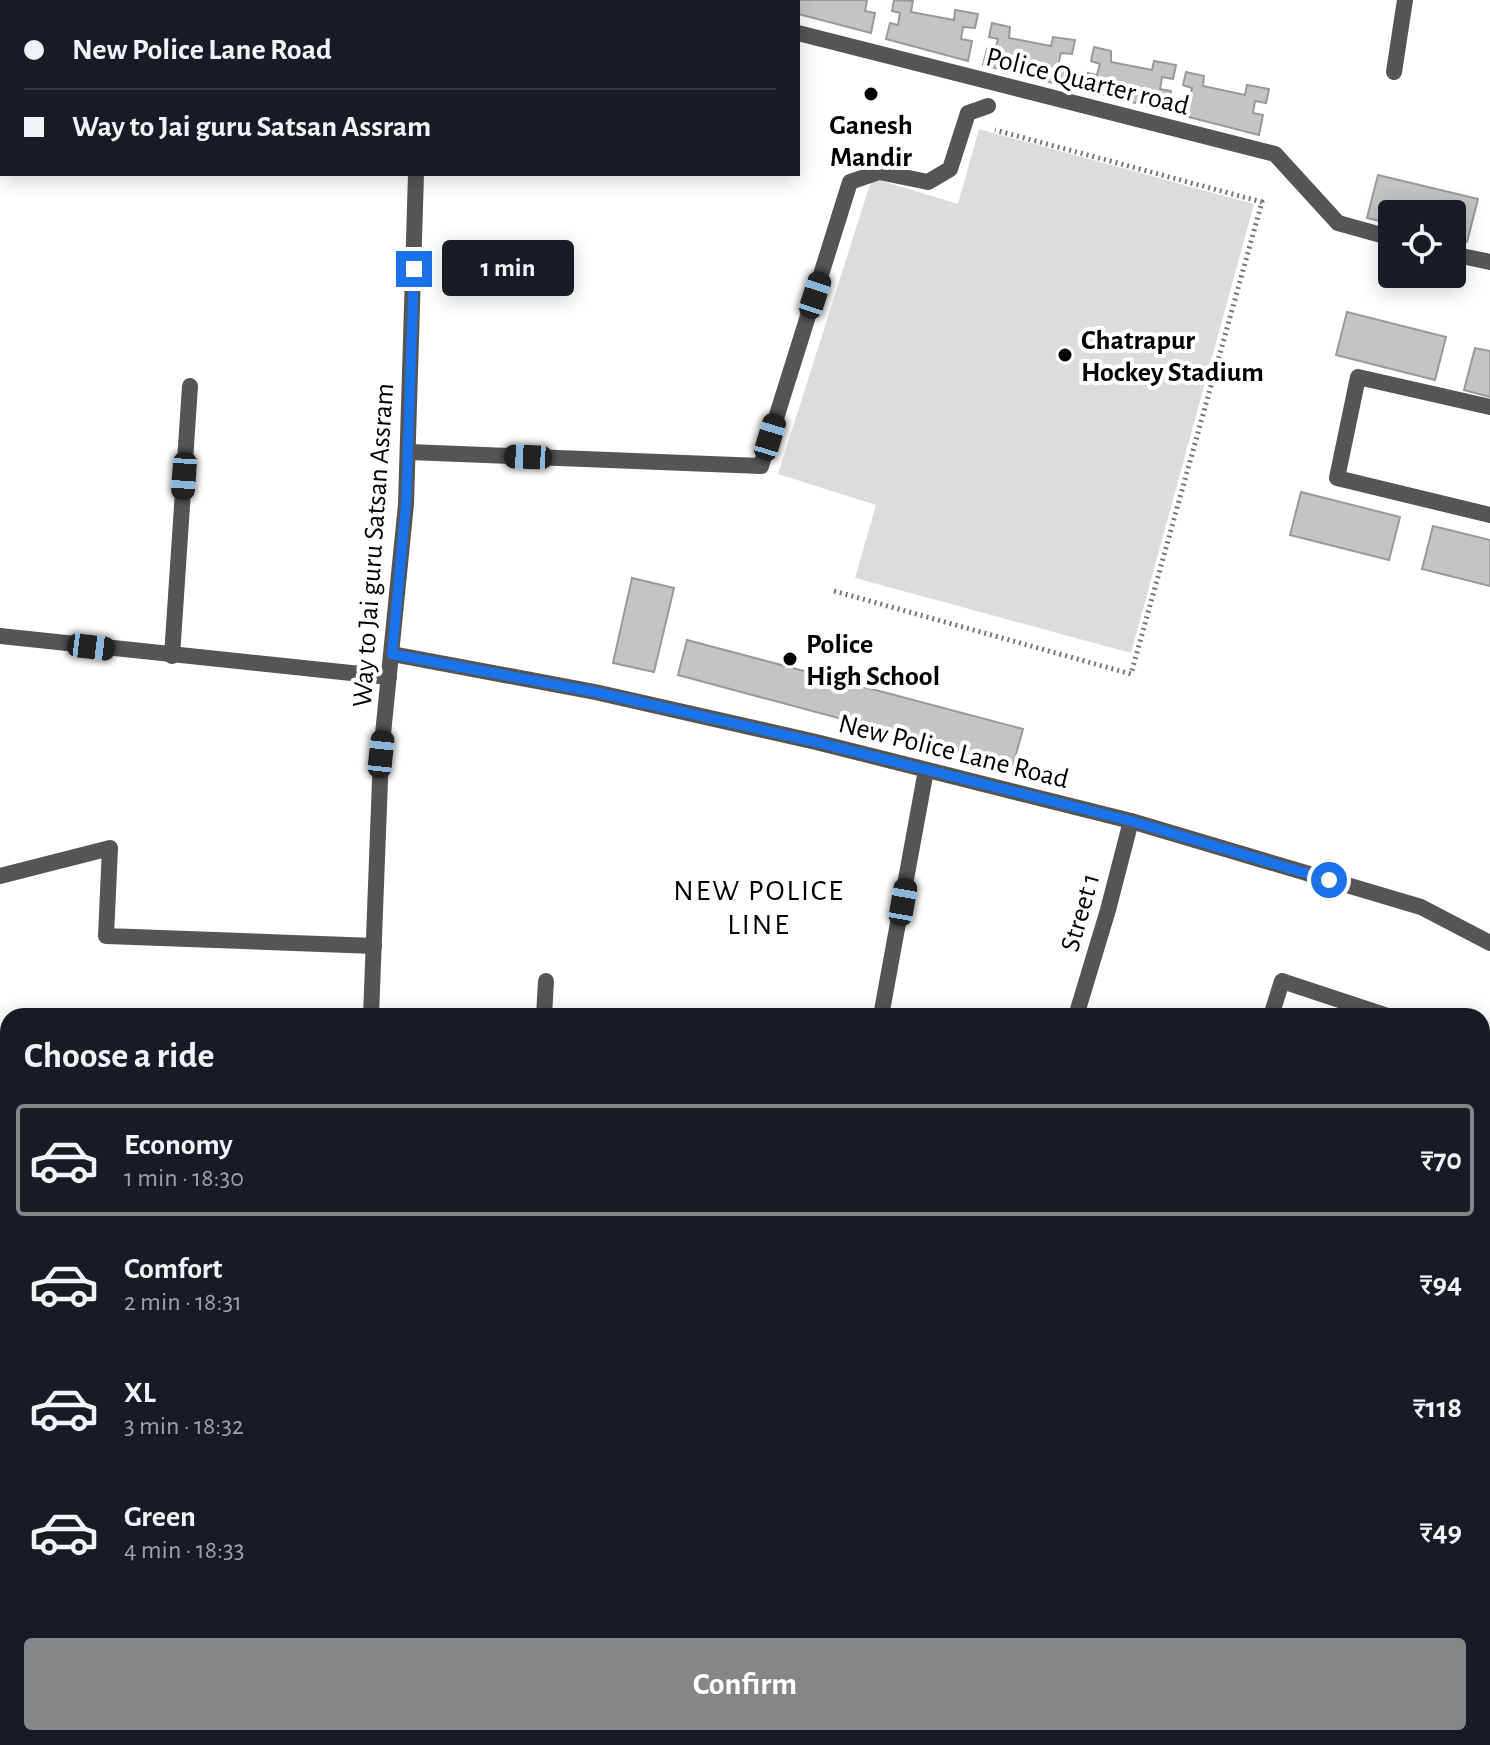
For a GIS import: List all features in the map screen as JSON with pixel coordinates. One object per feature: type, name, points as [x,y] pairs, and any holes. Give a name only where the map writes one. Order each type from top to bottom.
[{"type":"street","points":[[1394,72],[1405,0]]},
{"type":"street","name":"Police Quarter road","points":[[800,34],[1275,154],[1338,223],[1378,234]]},
{"type":"street","points":[[409,452],[761,466],[850,182],[879,172],[928,182],[950,169],[968,113],[988,106]]},
{"type":"street","name":"Way to Jai guru Satsan Assram","points":[[371,1008],[381,754],[409,452],[416,176]]},
{"type":"street","points":[[1466,257],[1490,262]]},
{"type":"street","points":[[1490,407],[1358,377],[1337,478],[1490,515]]},
{"type":"street","points":[[172,656],[190,386]]},
{"type":"street","points":[[0,636],[389,677]]},
{"type":"street","name":"New Police Lane Road","points":[[392,654],[595,692],[816,742],[1131,821],[1421,907],[1490,943]]},
{"type":"street","points":[[882,1008],[926,770]]},
{"type":"street","name":"Street 1","points":[[1078,1008],[1131,821]]},
{"type":"street","points":[[0,876],[110,848],[106,936],[374,946]]},
{"type":"street","points":[[544,1008],[546,981]]},
{"type":"street","points":[[1274,1008],[1282,981],[1364,1008]]},
{"type":"path","points":[[834,591],[1131,674],[1262,202],[965,122]]},
{"type":"shaded area","name":"Chatrapur Hockey Stadium","points":[[979,129],[1254,204],[1131,653],[855,578],[876,505],[778,474],[872,178],[958,204]]},
{"type":"building","points":[[800,0],[867,0],[865,11],[875,13],[871,33],[800,15]]},
{"type":"building","points":[[894,0],[913,1],[911,12],[954,20],[955,10],[978,14],[975,28],[963,27],[961,39],[972,41],[968,61],[886,39],[890,23],[898,25],[900,13],[892,11]]},
{"type":"building","points":[[992,23],[1010,27],[1009,38],[1051,46],[1053,37],[1075,40],[1072,54],[1061,53],[1058,65],[1069,67],[1065,86],[983,65],[987,49],[995,51],[998,39],[989,37]]},
{"type":"building","points":[[1094,47],[1111,51],[1111,62],[1152,70],[1154,61],[1176,65],[1173,79],[1162,77],[1160,89],[1171,91],[1167,111],[1085,90],[1088,73],[1097,75],[1100,64],[1091,61]]},
{"type":"building","points":[[1186,72],[1204,76],[1203,86],[1245,95],[1247,85],[1269,89],[1266,103],[1255,101],[1253,113],[1263,115],[1259,135],[1177,114],[1181,98],[1189,99],[1192,88],[1183,85]]},
{"type":"building","points":[[1378,175],[1478,199],[1467,242],[1466,200],[1378,200],[1378,221],[1367,218]]},
{"type":"building","points":[[1347,312],[1446,337],[1435,380],[1336,355]]},
{"type":"building","points":[[1475,348],[1490,351],[1490,397],[1464,390]]},
{"type":"building","points":[[1301,492],[1400,517],[1389,560],[1290,535]]},
{"type":"building","points":[[1433,526],[1490,540],[1490,586],[1422,569]]},
{"type":"building","points":[[632,578],[674,588],[654,672],[613,663]]},
{"type":"building","points":[[687,640],[1023,729],[1013,765],[678,675]]},
{"type":"place","name":"Ganesh Mandir","points":[[871,94]]},
{"type":"place","name":"Chatrapur Hockey Stadium","points":[[1065,355]]},
{"type":"place","name":"Police High School","points":[[790,659]]},
{"type":"district","name":"NEW POLICE LINE","points":[[759,907]]},
{"type":"route","points":[[414,269],[406,504],[392,654],[595,692],[816,742],[1131,821],[1329,880]]}]
